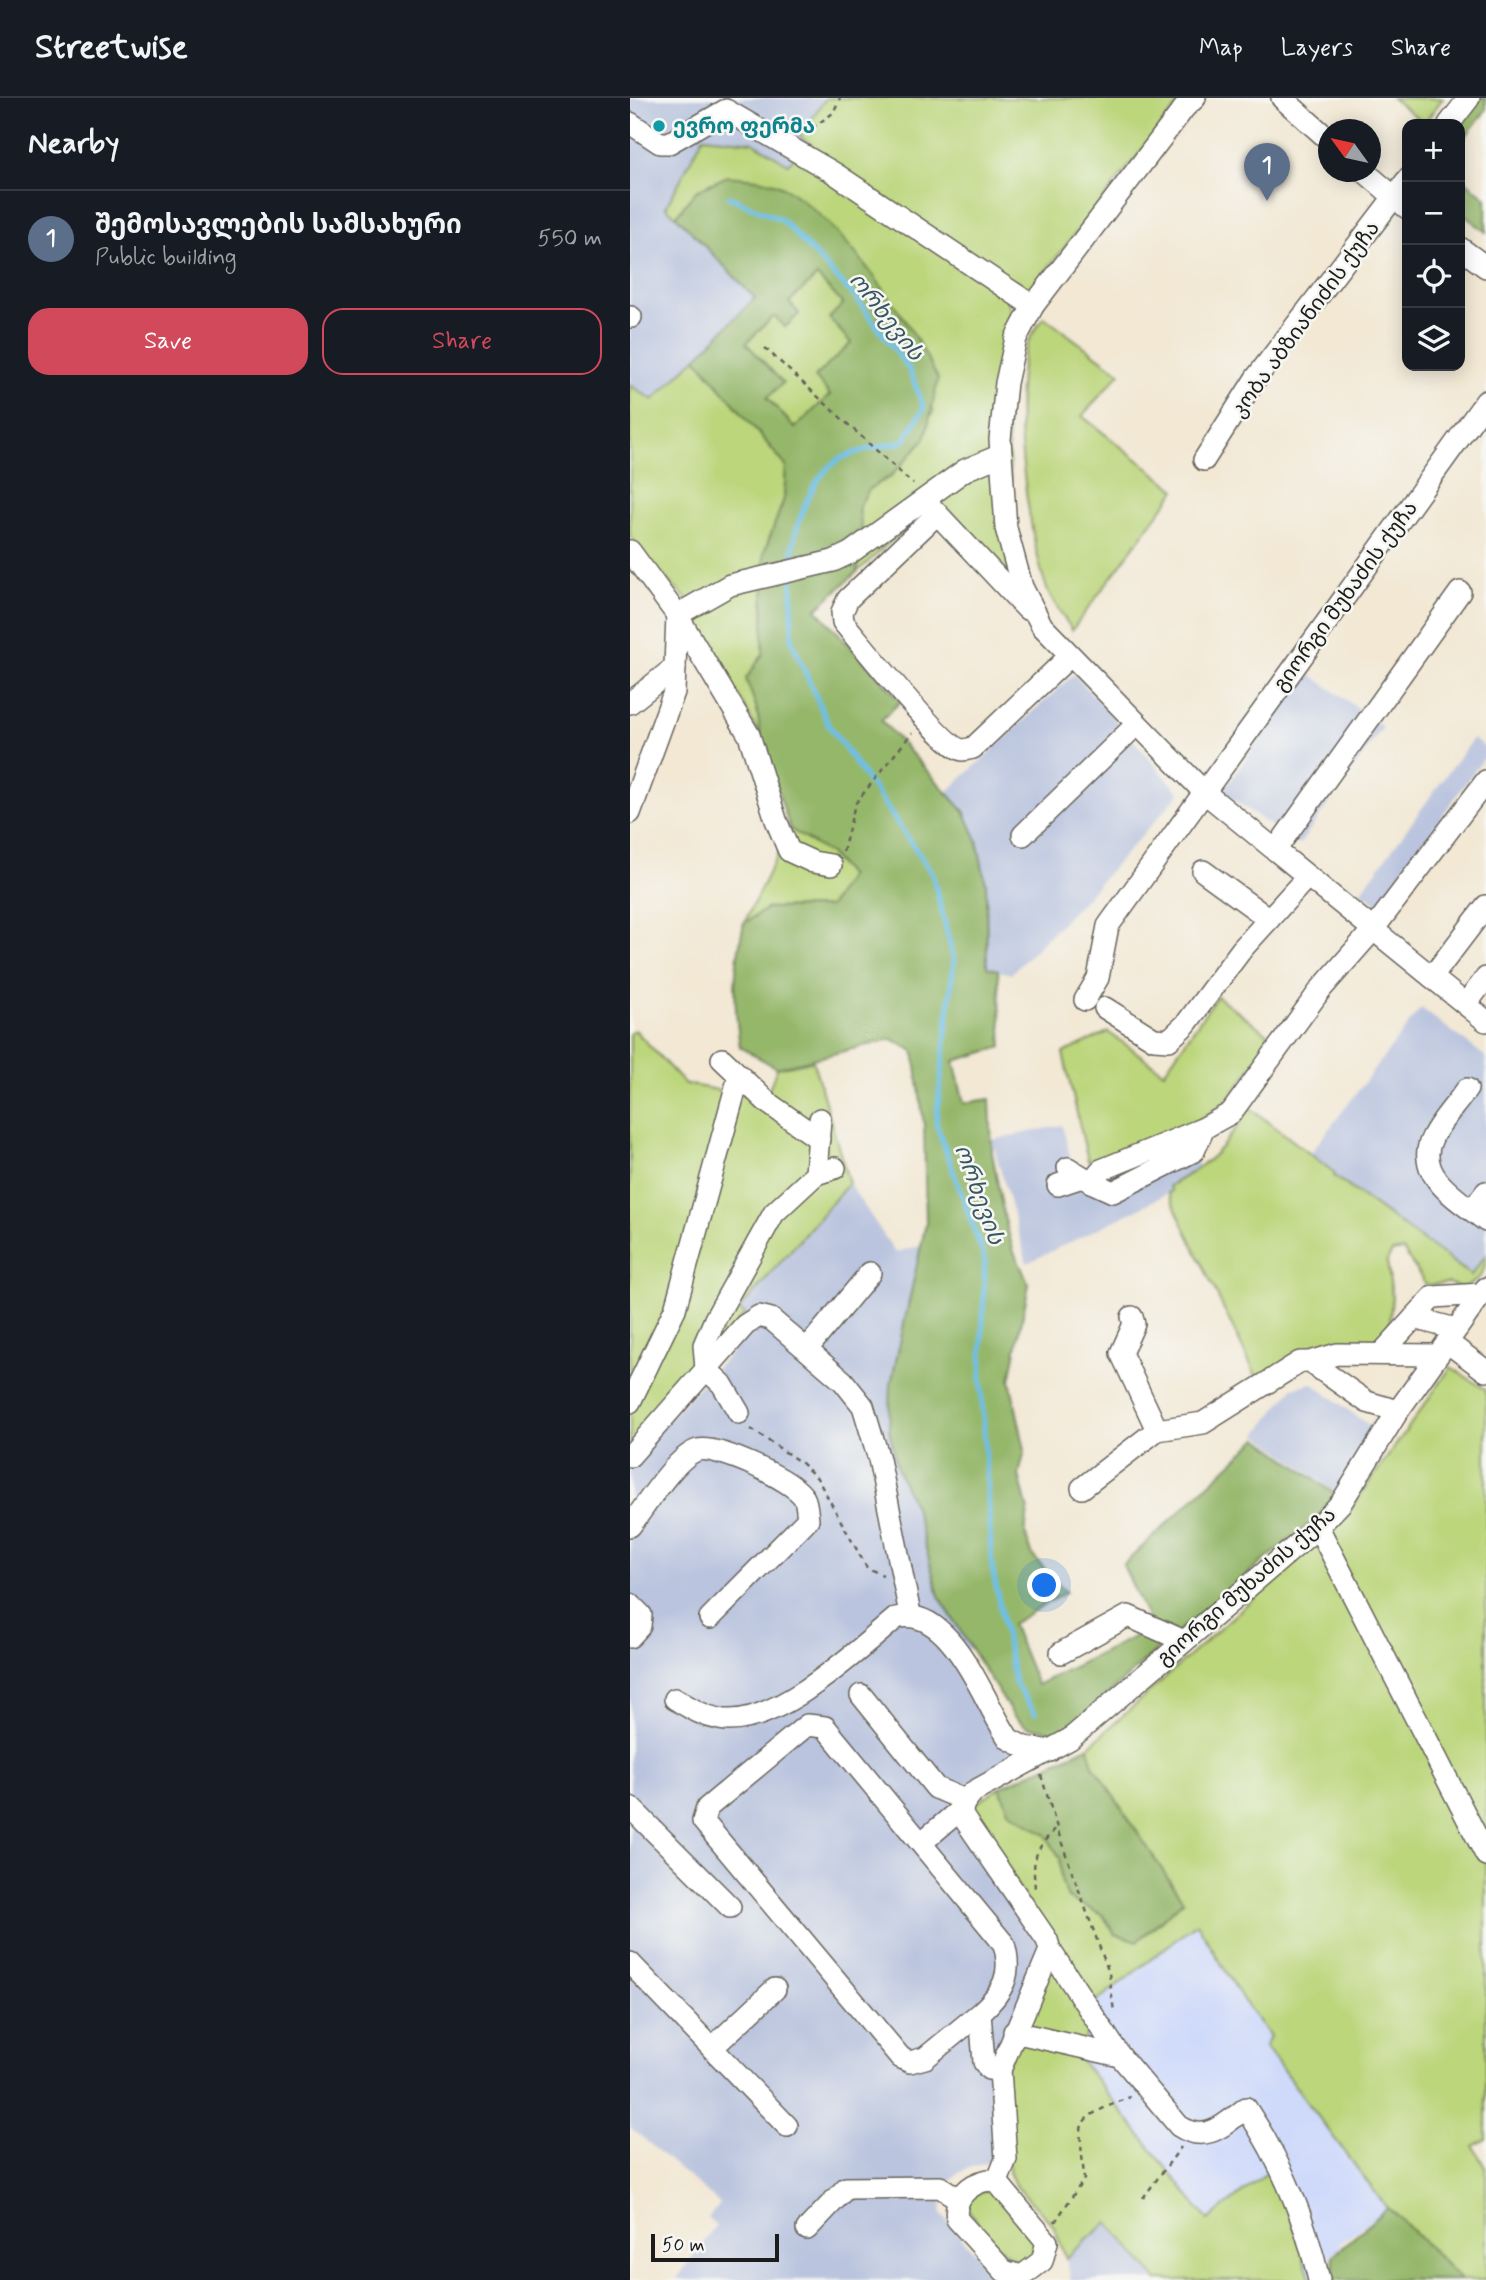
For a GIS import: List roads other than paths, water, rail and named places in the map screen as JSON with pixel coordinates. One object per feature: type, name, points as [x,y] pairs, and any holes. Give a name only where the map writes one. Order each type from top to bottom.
[{"type":"street","points":[[1042,626],[1022,587],[1006,528],[1001,455],[1006,383],[1016,338],[1033,306],[1135,171],[1195,98]]},
{"type":"street","points":[[1282,98],[1318,130]]},
{"type":"street","points":[[1453,119],[1469,98]]},
{"type":"street","points":[[630,122],[660,143],[669,143],[726,110],[836,174],[1033,306]]},
{"type":"street","points":[[1377,182],[1401,202]]},
{"type":"street","name":"კობა აბზიანიძის ქუჩა","points":[[1204,460],[1256,379],[1401,202],[1406,182]]},
{"type":"street","points":[[1465,252],[1486,268]]},
{"type":"street","name":"გიორგი მუხაძის ქუჩა","points":[[1085,1000],[1098,978],[1108,926],[1486,401]]},
{"type":"street","points":[[1001,455],[965,470],[848,599],[842,612],[843,622],[924,716],[951,744],[961,750],[973,748],[1070,656]]},
{"type":"street","points":[[677,615],[730,585],[833,561],[931,508]]},
{"type":"street","points":[[931,508],[1070,656],[1205,793],[1486,1021]]},
{"type":"street","points":[[630,551],[677,615],[749,735],[776,820],[789,851],[813,862],[831,865]]},
{"type":"street","points":[[1276,849],[1460,592]]},
{"type":"street","points":[[630,813],[674,692],[677,615]]},
{"type":"street","points":[[631,705],[675,667]]},
{"type":"street","points":[[1023,835],[1137,724]]},
{"type":"street","points":[[1075,1178],[1204,1128],[1231,1113],[1321,989],[1372,930],[1486,781]]},
{"type":"street","points":[[1203,871],[1269,919]]},
{"type":"street","points":[[1105,1008],[1154,1039],[1169,1040],[1307,877]]},
{"type":"street","points":[[1432,977],[1486,906]]},
{"type":"street","points":[[1466,1004],[1486,978]]},
{"type":"street","points":[[722,1059],[768,1103],[819,1129],[825,1171],[774,1213],[743,1264],[704,1345],[706,1370],[722,1384],[738,1413]]},
{"type":"street","points":[[630,1402],[675,1309],[739,1076]]},
{"type":"street","points":[[1467,1089],[1430,1140],[1429,1167],[1438,1184],[1479,1216],[1486,1192]]},
{"type":"street","points":[[807,1349],[870,1273]]},
{"type":"street","points":[[1381,1354],[1433,1297],[1484,1291]]},
{"type":"street","name":"გიორგი მუხაძის ქუჩა","points":[[921,1843],[967,1800],[1070,1739],[1318,1527],[1341,1503],[1398,1411],[1484,1291]]},
{"type":"street","points":[[630,1456],[745,1325],[759,1316],[771,1319],[843,1381],[863,1406],[879,1459],[910,1614]]},
{"type":"street","points":[[1132,1317],[1134,1324],[1121,1353],[1157,1430]]},
{"type":"street","points":[[1415,1318],[1486,1371]]},
{"type":"street","points":[[1082,1488],[1157,1430],[1203,1423],[1290,1366],[1337,1354],[1381,1354],[1447,1342]]},
{"type":"street","points":[[1310,1362],[1367,1402],[1398,1411]]},
{"type":"street","points":[[630,1526],[676,1466],[697,1450],[715,1450],[787,1481],[805,1498],[808,1519],[710,1618]]},
{"type":"street","points":[[1318,1527],[1486,1855]]},
{"type":"street","points":[[630,1604],[641,1615],[640,1626],[630,1637]]},
{"type":"street","points":[[675,1699],[699,1713],[720,1720],[742,1719],[802,1694],[896,1618],[910,1614],[938,1626],[951,1641],[1009,1739],[1043,1754]]},
{"type":"street","points":[[1060,1653],[1129,1616],[1184,1641]]},
{"type":"street","points":[[862,1695],[936,1788],[967,1800],[963,1817],[1047,1940],[1050,1950],[1120,2056],[1179,2126],[1188,2133],[1213,2133],[1246,2108],[1281,2171],[1308,2232],[1319,2280]]},
{"type":"street","points":[[807,1725],[825,1727],[921,1843],[1004,1944],[1009,1972],[997,1998],[925,2058],[910,2062],[901,2058],[703,1821],[707,1808],[807,1725]]},
{"type":"street","points":[[630,1807],[730,1907]]},
{"type":"street","points":[[997,2182],[1006,2159],[1000,2070],[1050,1950]]},
{"type":"street","points":[[630,1963],[787,2126]]},
{"type":"street","points":[[712,2048],[775,1989]]},
{"type":"street","points":[[979,2013],[984,2062],[989,2069],[1000,2070]]},
{"type":"street","points":[[1014,2032],[1120,2056]]},
{"type":"street","points":[[977,2182],[997,2182],[1044,2235],[1046,2252],[1042,2273],[1022,2276],[1004,2271],[957,2219],[955,2208],[959,2199],[977,2182]]},
{"type":"street","points":[[807,2229],[846,2188],[940,2187],[959,2199]]},
{"type":"waterway","name":"ორხევის","points":[[729,197],[782,220],[856,298],[909,369],[924,408],[904,441],[863,450],[840,459],[829,467],[811,491],[804,506],[795,538],[792,565]]},
{"type":"waterway","name":"ორხევის","points":[[792,575],[792,642],[828,724],[870,784]]},
{"type":"waterway","name":"ორხევის","points":[[872,786],[932,873],[954,960],[936,1123],[985,1260],[981,1378],[992,1567],[1015,1683],[1035,1713]]},
{"type":"place","name":"ევრო ფერმა","points":[[659,126]]},
{"type":"place","name":"შემოსავლების სამსახური","points":[[1267,201]]}]
